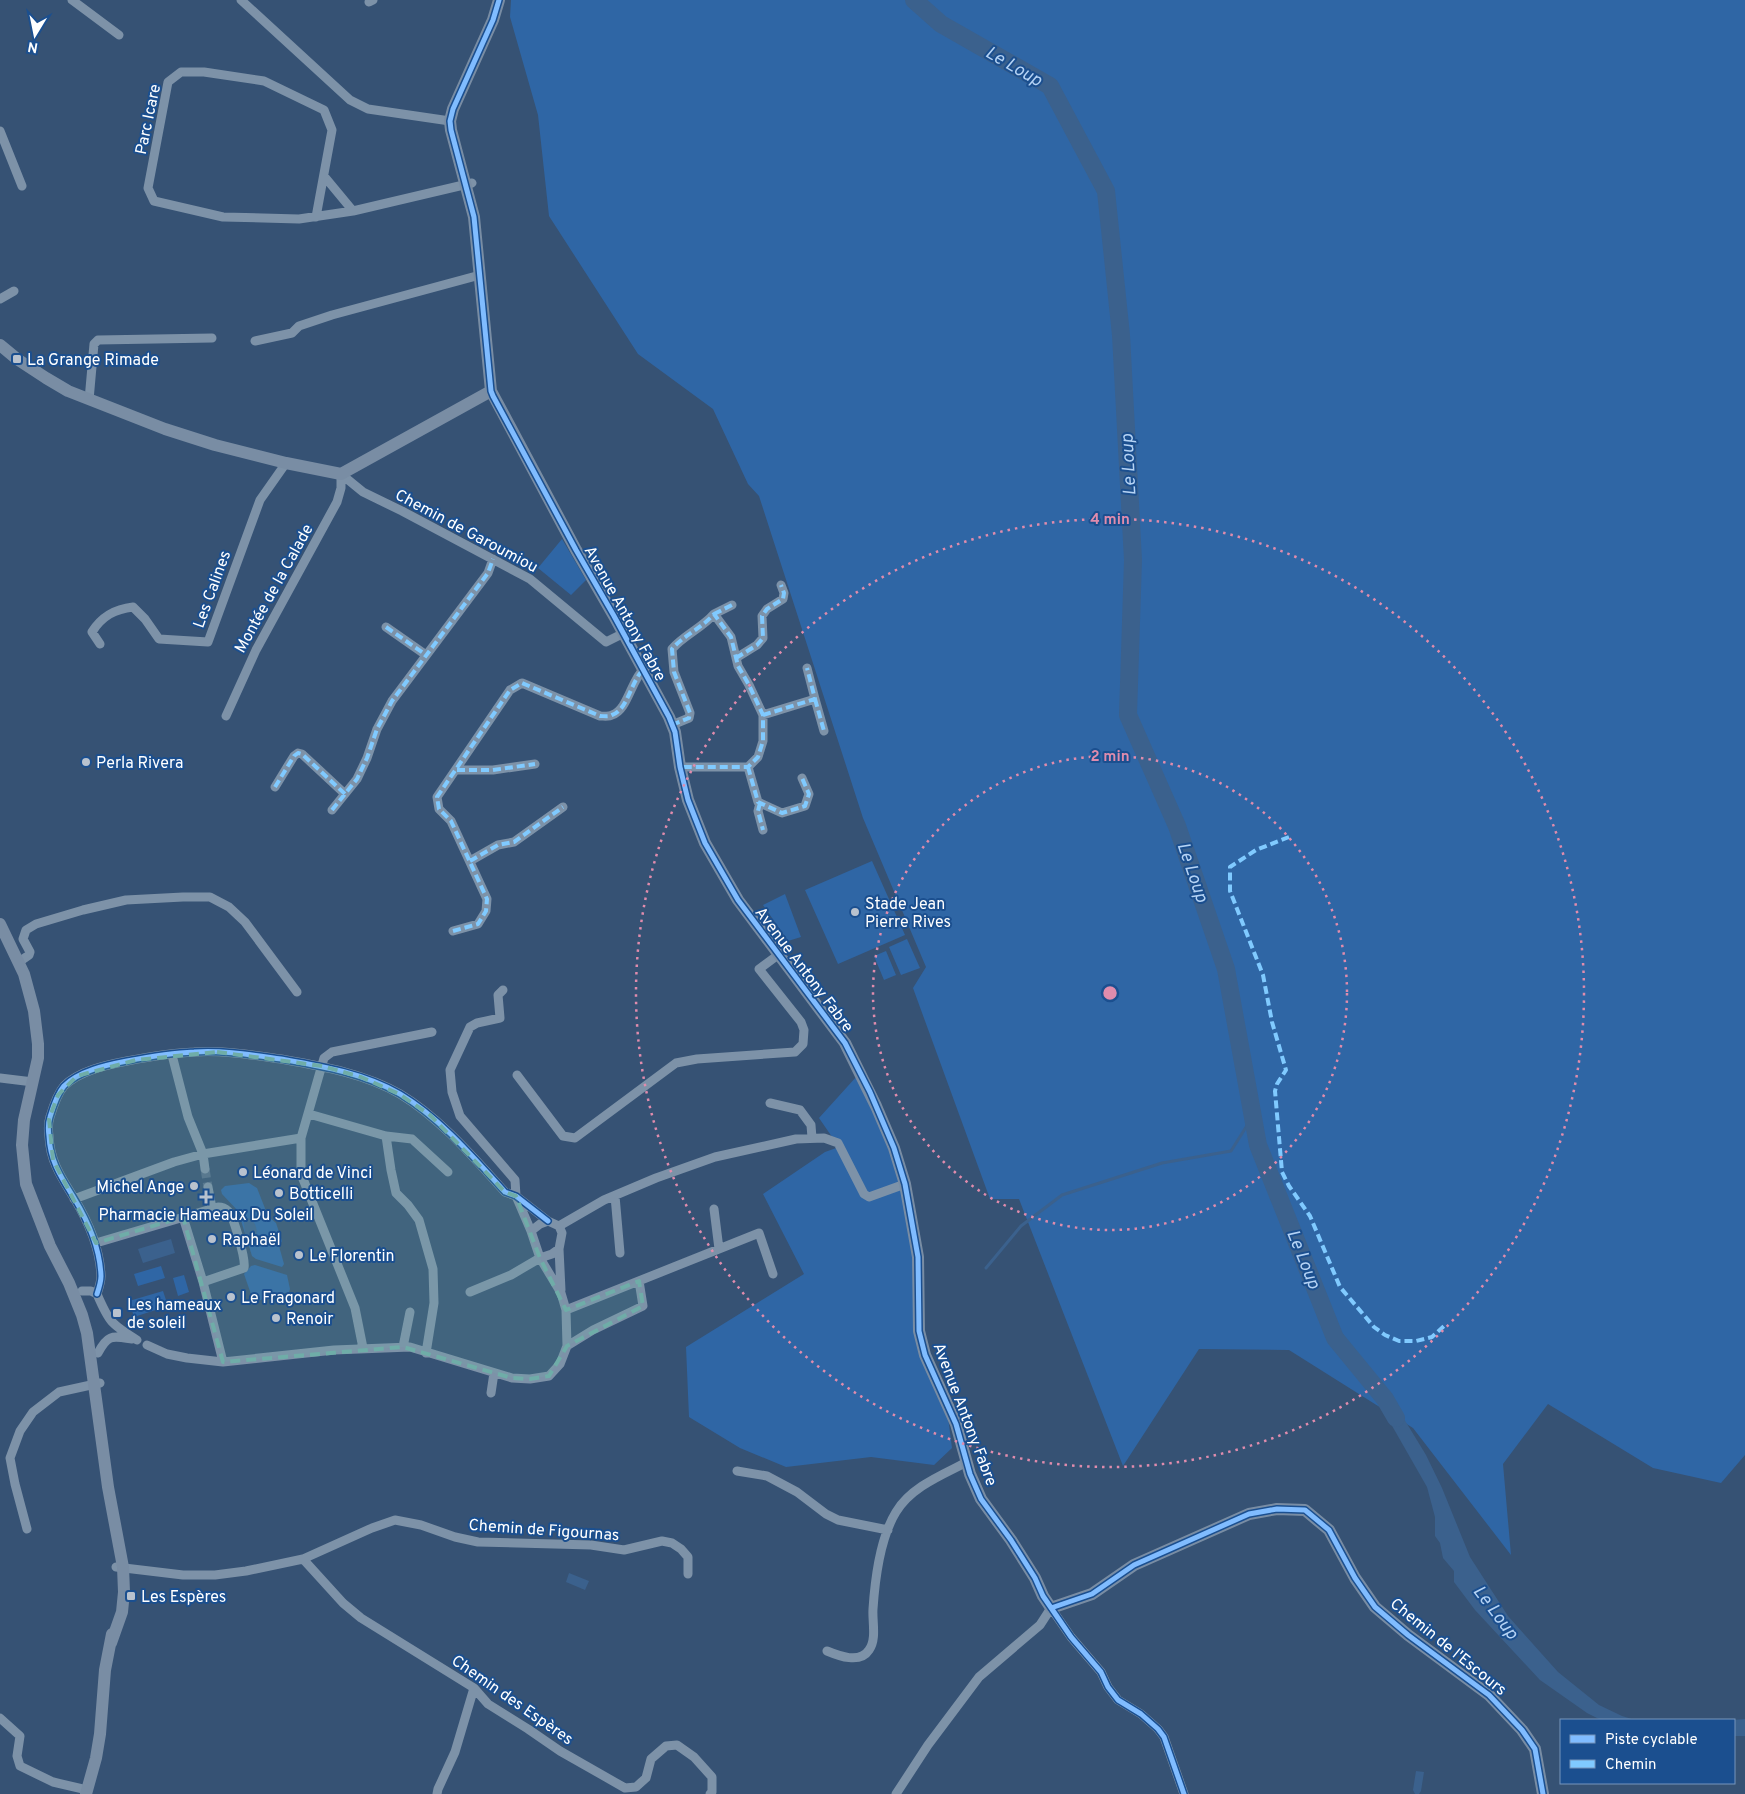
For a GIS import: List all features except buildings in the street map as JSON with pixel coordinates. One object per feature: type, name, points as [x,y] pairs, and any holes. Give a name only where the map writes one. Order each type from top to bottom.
[{"type":"street","points":[[72,0],[119,35]]},
{"type":"street","points":[[241,0],[350,100],[368,109],[450,121]]},
{"type":"street","points":[[0,345],[46,378],[89,400],[199,440],[286,463],[341,474],[491,391],[469,184],[450,121],[453,109],[493,20],[499,0]]},
{"type":"street","name":"Parc Icare","points":[[316,217],[332,130],[324,110],[264,81],[196,72],[181,72],[168,82],[148,188],[154,201],[223,217],[299,219],[316,217],[353,211],[469,184]]},
{"type":"street","points":[[0,131],[22,186]]},
{"type":"street","points":[[324,176],[353,211]]},
{"type":"street","points":[[255,341],[292,333],[299,326],[332,315],[480,275]]},
{"type":"street","points":[[0,299],[14,291]]},
{"type":"street","points":[[89,400],[94,344],[98,340],[212,338]]},
{"type":"street","name":"Avenue Antony Fabre","points":[[491,391],[576,550],[624,633],[672,725],[688,800],[706,843],[738,900],[845,1043],[876,1106],[894,1148],[905,1184],[918,1257],[919,1331],[925,1355],[956,1424],[970,1474],[981,1499],[1011,1540],[1035,1578],[1043,1596],[1060,1605]]},
{"type":"street","name":"Les Calines","points":[[100,644],[92,632],[98,622],[118,608],[133,607],[145,619],[159,639],[208,642],[260,500],[286,463]]},
{"type":"street","name":"Chemin de Garoumiou","points":[[341,474],[363,492],[530,579],[606,642],[624,633]]},
{"type":"street","name":"Montée de la Calade","points":[[226,716],[256,650],[337,502],[341,488],[341,474]]},
{"type":"street","points":[[332,810],[357,779],[377,729],[392,701],[488,573],[494,559]]},
{"type":"street","points":[[736,658],[757,646],[763,638],[762,616],[767,609],[783,599],[784,593],[781,585]]},
{"type":"street","points":[[672,725],[689,718],[690,713],[674,672],[672,649],[714,614],[732,605]]},
{"type":"street","points":[[680,767],[748,766],[758,757],[763,741],[763,715],[738,666],[731,638],[714,614]]},
{"type":"street","points":[[386,627],[426,656]]},
{"type":"street","points":[[807,668],[824,730]]},
{"type":"street","points":[[453,931],[478,924],[486,911],[487,899],[451,821],[439,809],[437,797],[510,690],[522,683],[600,716],[613,715],[622,707],[638,674],[644,670]]},
{"type":"street","points":[[763,715],[815,699]]},
{"type":"street","points":[[275,787],[294,756],[298,753],[302,754],[345,794]]},
{"type":"street","points":[[457,770],[493,770],[535,764]]},
{"type":"street","points":[[748,766],[758,802],[782,813],[805,806],[809,794],[802,778]]},
{"type":"street","points":[[760,803],[758,811],[763,830]]},
{"type":"street","points":[[470,861],[498,845],[514,842],[563,807]]},
{"type":"street","points":[[19,962],[29,955],[30,952],[23,939],[26,930],[36,924],[126,900],[210,897],[229,908],[245,922],[296,992]]},
{"type":"street","points":[[0,924],[24,974],[34,1011],[38,1044],[38,1058],[24,1120],[22,1145],[26,1184],[50,1246],[69,1283],[87,1333],[97,1384],[101,1432],[119,1567],[111,1643],[105,1670],[98,1750],[87,1792],[53,1782],[20,1766],[17,1756],[20,1736],[0,1718]]},
{"type":"street","points":[[517,1075],[563,1136],[575,1138],[676,1063],[697,1059],[795,1052],[803,1044],[804,1030],[801,1022],[760,969],[778,955]]},
{"type":"street","points":[[503,990],[498,995],[500,1018],[477,1023],[470,1027],[450,1070],[452,1092],[460,1116],[515,1180],[516,1196],[540,1258],[561,1293]]},
{"type":"street","points":[[363,1348],[355,1308],[301,1174],[301,1138],[324,1058],[332,1052],[432,1032]]},
{"type":"street","points":[[98,1353],[104,1341],[114,1336],[137,1340],[115,1327],[107,1316],[97,1294],[101,1278],[96,1243],[74,1199],[61,1179],[53,1160],[49,1143],[49,1119],[61,1091],[77,1076],[110,1064],[193,1052],[217,1052],[262,1056],[322,1066],[361,1077],[399,1094],[430,1115],[505,1192],[516,1196],[548,1221],[559,1226],[562,1233],[559,1249],[561,1293],[566,1310],[567,1346],[560,1364],[549,1376],[530,1379],[494,1373],[403,1347],[363,1348],[223,1362],[167,1354],[147,1345]]},
{"type":"street","points":[[172,1055],[188,1116],[203,1154],[205,1169]]},
{"type":"street","points":[[0,1078],[33,1082]]},
{"type":"street","points":[[770,1103],[800,1110],[811,1125],[812,1138]]},
{"type":"street","points":[[309,1114],[386,1136],[412,1139],[448,1172]]},
{"type":"street","points":[[386,1136],[390,1170],[396,1193],[419,1220],[434,1269],[434,1303],[426,1353]]},
{"type":"street","points":[[74,1199],[174,1162],[203,1154],[301,1138]]},
{"type":"street","points":[[559,1226],[604,1200],[715,1156],[796,1139],[824,1138],[838,1143],[864,1194],[869,1197],[905,1184]]},
{"type":"street","points":[[208,1187],[212,1208]]},
{"type":"street","points":[[616,1196],[620,1253]]},
{"type":"street","points":[[31,1198],[57,1242],[82,1291],[91,1314],[98,1353],[97,1384]]},
{"type":"street","points":[[96,1243],[212,1208],[223,1207],[230,1214],[245,1265],[242,1270],[202,1282]]},
{"type":"street","points":[[714,1209],[719,1249]]},
{"type":"street","points":[[183,1217],[223,1362]]},
{"type":"street","points":[[531,1231],[548,1221]]},
{"type":"street","points":[[566,1310],[759,1233],[773,1274]]},
{"type":"street","points":[[470,1292],[510,1275],[559,1249]]},
{"type":"street","points":[[567,1346],[593,1330],[643,1306],[640,1281]]},
{"type":"street","points":[[82,1291],[91,1291],[97,1294]]},
{"type":"street","points":[[403,1347],[410,1312]]},
{"type":"street","points":[[491,1393],[494,1373]]},
{"type":"street","points":[[27,1529],[10,1458],[20,1431],[33,1412],[59,1392],[97,1384]]},
{"type":"street","points":[[827,1651],[841,1658],[863,1656],[868,1652],[873,1639],[876,1575],[888,1530],[896,1511],[920,1486],[967,1462]]},
{"type":"street","points":[[737,1471],[767,1476],[797,1492],[826,1514],[838,1520],[888,1530]]},
{"type":"street","name":"Chemin de l'Escours","points":[[1060,1605],[1092,1594],[1134,1565],[1249,1514],[1277,1509],[1305,1510],[1329,1530],[1355,1578],[1375,1607],[1408,1636],[1489,1695],[1522,1730],[1535,1749],[1544,1794]]},
{"type":"street","name":"Chemin de Figournas","points":[[119,1567],[183,1575],[215,1575],[246,1571],[303,1559],[372,1528],[395,1520],[421,1525],[455,1537],[478,1542],[591,1544],[624,1550],[662,1541],[672,1543],[688,1557],[688,1574]]},
{"type":"street","name":"Chemin des Espères","points":[[303,1559],[343,1603],[361,1618],[474,1688],[488,1704],[560,1751],[625,1788],[636,1787],[646,1778],[651,1759],[666,1746],[677,1745],[694,1757],[712,1777],[712,1792],[710,1794]]},
{"type":"street","points":[[896,1794],[928,1745],[979,1677],[1040,1625],[1060,1605],[1071,1638],[1101,1672],[1108,1687],[1118,1700],[1141,1714],[1164,1737],[1184,1794]]},
{"type":"street","points":[[437,1794],[455,1752],[474,1688]]},
{"type":"highlighted area","points":[[217,1052],[322,1066],[361,1077],[399,1094],[430,1115],[505,1192],[516,1196],[540,1258],[566,1310],[639,1281],[643,1306],[567,1346],[549,1376],[530,1379],[512,1378],[403,1347],[223,1362],[183,1217],[96,1243],[53,1160],[49,1119],[58,1095],[77,1076],[136,1060]]},
{"type":"shaded area","points":[[511,0],[1745,0],[1745,1455],[1721,1483],[1653,1468],[1548,1404],[1503,1464],[1511,1555],[1413,1428],[1289,1350],[1199,1349],[1123,1466],[1019,1199],[990,1199],[913,988],[926,967],[863,818],[759,496],[748,484],[713,409],[638,354],[549,216],[538,115],[510,17]]},
{"type":"shaded area","points":[[562,539],[586,580],[571,595],[538,568]]},
{"type":"shaded area","name":"Stade Jean Pierre Rives","points":[[872,861],[905,935],[838,964],[805,890]]},
{"type":"shaded area","points":[[785,894],[801,937],[788,941],[763,905]]},
{"type":"shaded area","points":[[907,939],[920,968],[901,975],[889,947]]},
{"type":"shaded area","points":[[886,951],[896,975],[884,980],[874,956]]},
{"type":"shaded area","points":[[857,1076],[898,1169],[924,1269],[923,1361],[948,1417],[952,1448],[934,1465],[871,1457],[786,1467],[740,1448],[689,1417],[686,1347],[804,1274],[763,1194],[825,1152],[839,1147],[819,1118]]},
{"type":"shaded area","points":[[249,1183],[257,1188],[268,1216],[276,1223],[282,1241],[279,1246],[284,1264],[282,1267],[252,1256],[238,1211],[222,1194],[221,1190],[225,1186]]},
{"type":"shaded area","points":[[255,1265],[287,1275],[289,1292],[257,1301],[253,1300],[244,1274],[251,1266]]},
{"type":"shaded area","points":[[161,1266],[165,1278],[138,1286],[134,1274]]},
{"type":"shaded area","points":[[184,1275],[189,1292],[178,1296],[173,1278]]},
{"type":"shaded area","points":[[163,1291],[168,1306],[134,1317],[129,1301]]},
{"type":"water","points":[[248,1218],[256,1226],[256,1235],[253,1240],[249,1239],[245,1234],[244,1222]]},
{"type":"water","points":[[171,1239],[175,1253],[143,1263],[138,1249]]},
{"type":"water","name":"Le Loup","points":[[1388,1396],[1426,1455],[1442,1488],[1470,1557],[1508,1616],[1558,1672],[1599,1705],[1632,1719],[1599,1719],[1587,1713],[1540,1680],[1475,1610],[1454,1582],[1454,1571],[1443,1558],[1440,1543],[1435,1536],[1435,1517],[1427,1487],[1391,1424],[1382,1402]]},
{"type":"water","points":[[569,1573],[589,1581],[585,1590],[566,1582]]},
{"type":"water","points":[[1745,1719],[1745,1736],[1735,1736],[1735,1720]]},
{"type":"water","points":[[1416,1771],[1424,1772],[1419,1794],[1415,1794],[1413,1790]]},
{"type":"waterway","name":"Le Loup","points":[[914,0],[941,24],[1050,86],[1106,191],[1121,335],[1133,560],[1128,715],[1177,826],[1226,969],[1258,1145],[1335,1338],[1385,1399],[1396,1418]]},
{"type":"waterway","points":[[986,1268],[1021,1226],[1062,1195],[1162,1163],[1231,1151],[1253,1116]]},
{"type":"tunnel","points":[[205,1169],[208,1187]]},
{"type":"marked path","points":[[332,810],[357,779],[377,729],[392,701],[488,573],[493,559]]},
{"type":"marked path","points":[[736,658],[757,645],[763,638],[762,616],[767,609],[783,599],[784,593],[781,585]]},
{"type":"marked path","points":[[714,614],[732,605]]},
{"type":"marked path","points":[[672,725],[689,718],[690,713],[674,672],[672,649],[714,614],[731,637],[738,666],[763,715],[763,741],[758,757],[748,767],[680,767]]},
{"type":"marked path","points":[[386,627],[426,655]]},
{"type":"marked path","points":[[763,715],[815,699],[807,668]]},
{"type":"marked path","points":[[453,931],[478,924],[486,911],[487,899],[451,821],[439,809],[437,797],[510,690],[522,683],[600,716],[609,716],[622,707],[644,669]]},
{"type":"marked path","points":[[815,699],[824,731]]},
{"type":"marked path","points":[[275,787],[294,756],[298,753],[302,754],[345,794]]},
{"type":"marked path","points":[[457,770],[493,770],[535,764]]},
{"type":"marked path","points":[[748,767],[758,802],[782,813],[805,806],[809,794],[802,778]]},
{"type":"marked path","points":[[760,803],[758,811],[763,830]]},
{"type":"marked path","points":[[470,861],[498,845],[514,842],[563,807]]},
{"type":"marked path","points":[[1289,837],[1256,850],[1230,867],[1230,891],[1263,975],[1272,1022],[1286,1070],[1275,1091],[1282,1172],[1289,1186],[1310,1216],[1340,1287],[1374,1327],[1385,1335],[1399,1341],[1416,1341],[1432,1337],[1444,1326]]},
{"type":"cycle path","points":[[499,0],[493,20],[453,109],[450,121],[474,217],[491,391],[576,550],[669,717],[675,732],[680,767],[688,800],[705,843],[738,900],[845,1043],[870,1092],[894,1148],[905,1184],[918,1257],[919,1331],[925,1355],[956,1424],[970,1474],[981,1499],[1011,1540],[1035,1578],[1043,1596],[1071,1637],[1101,1672],[1108,1687],[1118,1700],[1141,1714],[1164,1737],[1184,1794]]},
{"type":"cycle path","points":[[97,1294],[101,1276],[96,1246],[84,1216],[54,1161],[50,1145],[49,1119],[62,1089],[77,1076],[102,1067],[152,1057],[177,1053],[238,1053],[311,1064],[342,1071],[372,1081],[400,1094],[429,1115],[456,1139],[505,1192],[516,1196],[548,1221]]},
{"type":"cycle path","points":[[1051,1608],[1092,1594],[1134,1565],[1249,1514],[1277,1509],[1305,1510],[1329,1530],[1355,1578],[1375,1607],[1408,1635],[1489,1695],[1522,1730],[1535,1749],[1543,1794]]},
{"type":"place","name":"La Grange Rimade","points":[[17,359]]},
{"type":"place","name":"Perla Rivera","points":[[86,762]]},
{"type":"place","name":"Stade Jean Pierre Rives","points":[[855,912]]},
{"type":"place","name":"Léonard de Vinci","points":[[243,1172]]},
{"type":"place","name":"Michel Ange","points":[[194,1186]]},
{"type":"place","name":"Botticelli","points":[[279,1193]]},
{"type":"place","name":"Pharmacie Hameaux Du Soleil","points":[[206,1197]]},
{"type":"place","name":"Raphaël","points":[[212,1239]]},
{"type":"place","name":"Le Florentin","points":[[299,1255]]},
{"type":"place","name":"Le Fragonard","points":[[231,1297]]},
{"type":"place","name":"Les hameaux de soleil","points":[[117,1313]]},
{"type":"place","name":"Renoir","points":[[276,1318]]},
{"type":"place","name":"Les Espères","points":[[131,1596]]}]
